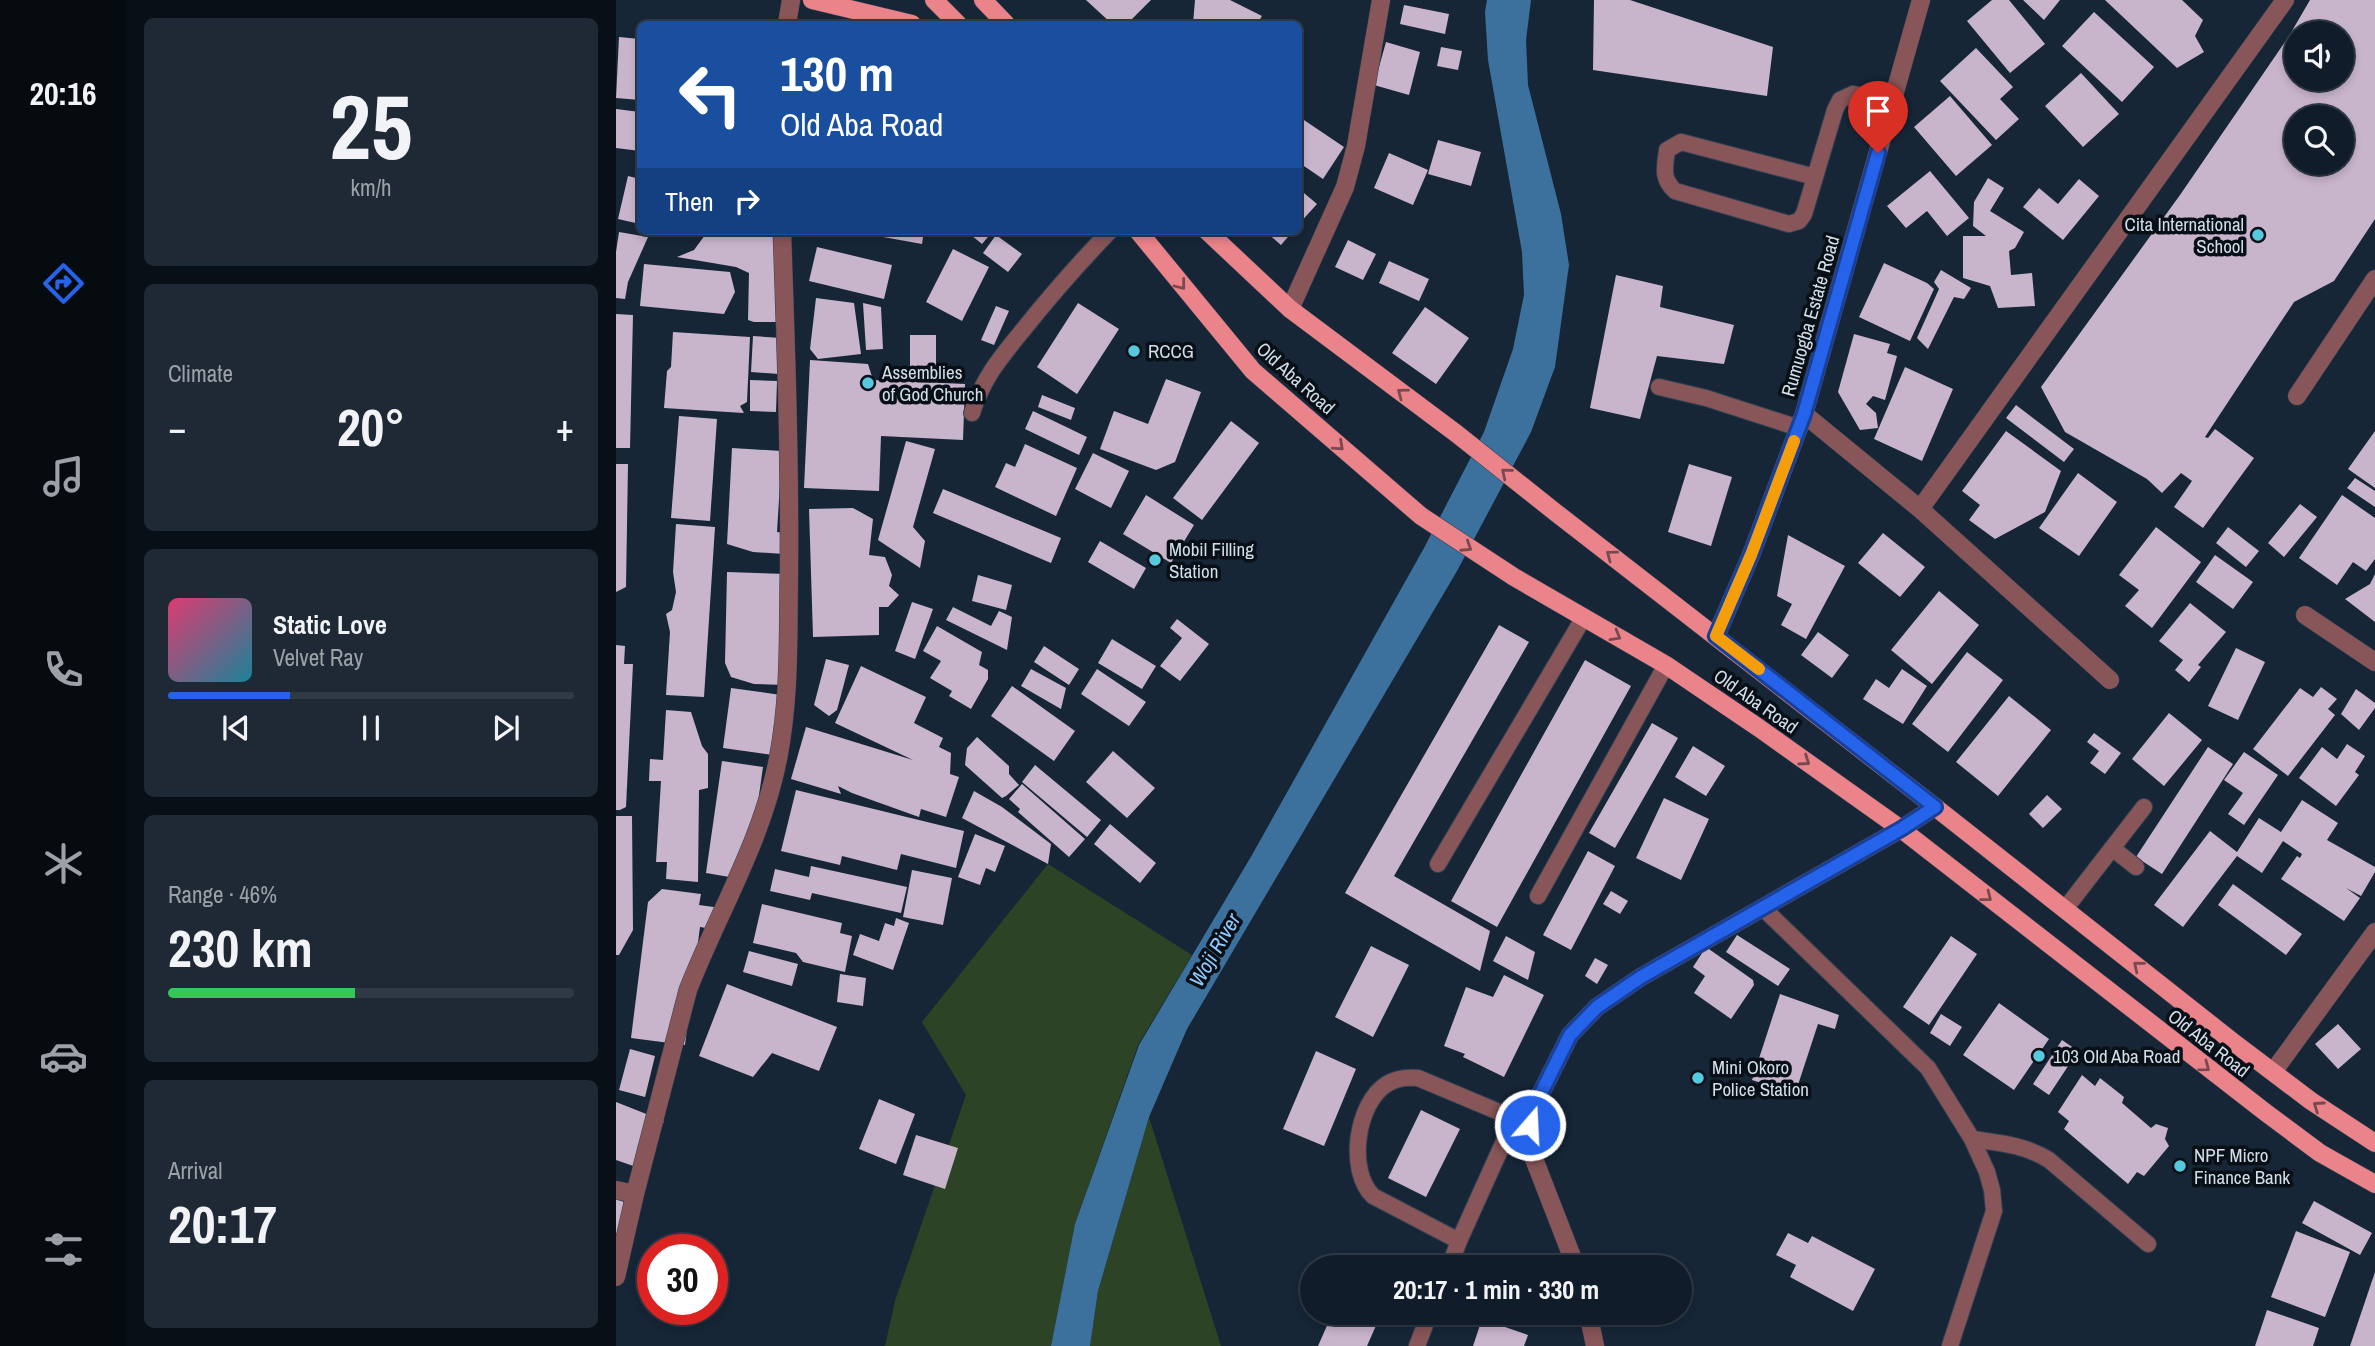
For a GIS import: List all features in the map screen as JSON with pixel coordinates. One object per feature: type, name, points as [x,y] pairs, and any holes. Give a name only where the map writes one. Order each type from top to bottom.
[{"type":"main road","points":[[812,0],[900,21]]},
{"type":"main road","points":[[934,0],[955,21]]},
{"type":"main road","points":[[984,0],[1003,21]]},
{"type":"main road","name":"Old Aba Road","points":[[1141,235],[1253,371],[1420,516],[1514,577],[1666,665],[1901,829],[2264,1112],[2320,1153],[2375,1184]]},
{"type":"main road","name":"Old Aba Road","points":[[1211,235],[1290,309],[1457,434],[2273,1072],[2375,1143]]},
{"type":"street","points":[[788,21],[791,0]]},
{"type":"street","points":[[1290,309],[1345,187],[1356,146],[1381,0]]},
{"type":"street","name":"Rumuogba Estate Road","points":[[1716,636],[1751,555],[1802,421],[1921,0]]},
{"type":"street","points":[[1920,509],[2285,0]]},
{"type":"street","points":[[616,1277],[688,990],[744,867],[762,817],[778,761],[788,699],[790,472],[782,235]]},
{"type":"street","points":[[2297,396],[2375,279]]},
{"type":"street","points":[[1802,421],[1920,509],[2110,680]]},
{"type":"street","points":[[2305,615],[2375,662]]},
{"type":"street","points":[[1571,1255],[1522,1122],[1533,1109],[1570,1035],[1597,1007],[1641,977],[1935,807]]},
{"type":"street","points":[[2273,1072],[2375,932]]},
{"type":"street","points":[[616,1190],[635,1194]]},
{"type":"street","points":[[1591,1325],[1595,1346]]},
{"type":"lane","points":[[1815,177],[1681,142],[1667,150],[1664,173],[1667,183],[1675,191],[1789,224],[1799,221],[1804,214],[1840,100],[1853,94],[1893,101]]},
{"type":"lane","points":[[972,413],[979,390],[995,365],[1064,279],[1106,235]]},
{"type":"lane","points":[[1659,387],[1802,421]]},
{"type":"lane","points":[[1438,864],[1584,617]]},
{"type":"lane","points":[[1538,897],[1666,665]]},
{"type":"lane","points":[[2065,909],[2144,807]]},
{"type":"lane","points":[[2112,848],[2136,867]]},
{"type":"lane","points":[[1763,908],[1928,1068],[1972,1139],[1987,1172],[1994,1211],[1950,1346]]},
{"type":"lane","points":[[1454,1255],[1522,1122],[1418,1078],[1405,1077],[1384,1085],[1370,1103],[1360,1129],[1357,1166],[1365,1188],[1373,1196],[1460,1241]]},
{"type":"lane","points":[[1972,1139],[2034,1151],[2049,1160],[2148,1244]]},
{"type":"lane","points":[[1417,1346],[1425,1325]]},
{"type":"green space","points":[[1048,864],[1192,955],[1138,1045],[1075,1224],[1051,1346],[885,1346],[895,1301],[966,1095],[922,1022]]},
{"type":"green space","points":[[1149,1117],[1221,1346],[1090,1346],[1098,1291]]},
{"type":"water","name":"Woji River","points":[[1487,0],[1531,0],[1526,40],[1528,85],[1561,214],[1569,265],[1555,367],[1531,432],[1457,571],[1187,1029],[1149,1117],[1098,1291],[1090,1346],[1051,1346],[1075,1224],[1139,1045],[1252,855],[1424,548],[1484,432],[1513,349],[1524,295],[1522,252],[1488,60],[1485,12]]},
{"type":"building","points":[[1086,0],[1151,0],[1130,21],[1109,21]]},
{"type":"building","points":[[1195,0],[1230,0],[1262,16],[1259,21],[1193,21]]},
{"type":"building","points":[[1594,0],[1630,0],[1773,47],[1767,96],[1593,70]]},
{"type":"building","points":[[1992,0],[2009,0],[2045,44],[2010,73],[1967,21]]},
{"type":"building","points":[[2023,0],[2060,0],[2044,20]]},
{"type":"building","points":[[2105,0],[2182,0],[2203,20],[2195,36],[2204,52],[2177,68]]},
{"type":"building","name":"Cita International School","points":[[2310,0],[2375,0],[2375,219],[2334,281],[2294,302],[2205,437],[2208,438],[2215,429],[2254,458],[2203,528],[2174,507],[2192,481],[2181,473],[2162,493],[2147,479],[2065,432],[2041,387],[2180,195],[2284,43],[2284,91],[2354,91],[2354,21],[2298,21]]},
{"type":"building","points":[[1404,5],[1449,14],[1445,34],[1400,24]]},
{"type":"building","points":[[2094,12],[2154,67],[2122,102],[2062,46]]},
{"type":"building","points":[[619,37],[637,39],[637,100],[616,98]]},
{"type":"building","points":[[1386,42],[1420,52],[1409,95],[1374,85]]},
{"type":"building","points":[[1441,47],[1462,51],[1458,70],[1437,66]]},
{"type":"building","points":[[1976,48],[2013,87],[2000,99],[2019,119],[1996,140],[1940,81]]},
{"type":"building","points":[[2081,73],[2119,114],[2083,147],[2045,106]]},
{"type":"building","points":[[1950,96],[1992,145],[1956,176],[1914,127]]},
{"type":"building","points":[[616,109],[637,112],[637,151],[616,148]]},
{"type":"building","points":[[1302,119],[1344,147],[1323,179],[1302,165]]},
{"type":"building","points":[[1438,140],[1481,152],[1471,186],[1428,174]]},
{"type":"building","points":[[1389,153],[1428,170],[1413,205],[1374,188]]},
{"type":"building","points":[[1930,171],[1969,218],[1947,236],[1927,211],[1906,228],[1887,206]]},
{"type":"building","points":[[628,176],[637,178],[637,223],[618,219]]},
{"type":"building","points":[[1988,178],[2004,188],[1990,211],[2024,232],[2015,248],[2009,251],[2011,275],[2032,273],[2035,306],[1998,308],[1990,286],[1963,278],[1963,236],[1986,236],[1973,226],[1974,202]]},
{"type":"building","points":[[2079,179],[2099,196],[2063,240],[2023,207],[2039,188],[2058,204]]},
{"type":"building","points":[[1302,191],[1317,204],[1302,221]]},
{"type":"building","points":[[619,232],[648,237],[628,282],[625,299],[616,298]]},
{"type":"building","points":[[705,235],[778,235],[781,322],[748,320],[749,273],[736,267],[677,257],[694,250]]},
{"type":"building","points":[[872,235],[923,235],[922,244]]},
{"type":"building","points":[[971,235],[990,235],[982,244]]},
{"type":"building","points":[[996,235],[1022,254],[1008,272],[983,253]]},
{"type":"building","points":[[1270,235],[1290,235],[1281,245]]},
{"type":"building","points":[[1348,240],[1376,254],[1363,280],[1335,267]]},
{"type":"building","points":[[817,247],[892,265],[884,299],[809,281]]},
{"type":"building","points":[[953,249],[989,267],[962,321],[926,302]]},
{"type":"building","points":[[1389,261],[1429,279],[1419,301],[1379,283]]},
{"type":"building","points":[[1884,263],[1934,289],[1910,341],[1859,317]]},
{"type":"building","points":[[644,264],[730,272],[735,292],[724,314],[640,306]]},
{"type":"building","points":[[1941,270],[1971,288],[1964,299],[1954,297],[1928,349],[1917,338],[1939,289],[1934,282]]},
{"type":"building","points":[[1616,275],[1663,286],[1660,307],[1734,325],[1724,364],[1657,356],[1640,419],[1590,408]]},
{"type":"building","points":[[816,298],[854,303],[861,354],[818,359],[810,349]]},
{"type":"building","points":[[863,303],[881,307],[883,349],[866,350]]},
{"type":"building","points":[[1078,303],[1119,329],[1077,394],[1037,367]]},
{"type":"building","points":[[996,306],[1009,311],[994,345],[981,340]]},
{"type":"building","points":[[1425,307],[1469,338],[1436,384],[1392,353]]},
{"type":"building","points":[[616,314],[633,315],[630,448],[616,448]]},
{"type":"building","points":[[673,332],[750,337],[747,402],[740,406],[744,413],[664,408],[667,371],[671,367]]},
{"type":"building","points":[[1854,334],[1890,344],[1887,353],[1897,356],[1885,400],[1873,396],[1866,404],[1876,413],[1878,428],[1860,430],[1838,392]]},
{"type":"building","points":[[910,335],[936,335],[936,373],[910,373]]},
{"type":"building","points":[[753,336],[781,338],[779,374],[751,372]]},
{"type":"building","points":[[810,360],[868,364],[873,380],[965,384],[963,440],[881,436],[879,491],[804,488]]},
{"type":"building","points":[[1905,367],[1953,389],[1922,461],[1874,439]]},
{"type":"building","points":[[1166,379],[1201,392],[1175,462],[1156,470],[1100,449],[1114,411],[1148,424]]},
{"type":"building","points":[[750,380],[777,381],[776,412],[750,411]]},
{"type":"building","points":[[1042,395],[1075,408],[1071,420],[1038,407]]},
{"type":"building","points":[[2016,405],[2074,449],[2064,462],[2006,418]]},
{"type":"building","points":[[1033,411],[1087,437],[1079,455],[1025,429]]},
{"type":"building","points":[[679,416],[717,419],[710,521],[671,518]]},
{"type":"building","points":[[1231,421],[1259,443],[1202,520],[1173,498]]},
{"type":"building","points":[[2006,431],[2061,471],[2045,512],[1995,539],[1969,520],[1980,505],[1962,491]]},
{"type":"building","points":[[2375,431],[2375,488],[2348,469]]},
{"type":"building","points":[[906,441],[935,449],[913,527],[925,541],[920,568],[878,540]]},
{"type":"building","points":[[1025,444],[1077,468],[1056,516],[995,487],[1006,463],[1015,467]]},
{"type":"building","points":[[732,448],[782,451],[777,532],[785,533],[784,554],[753,552],[727,544]]},
{"type":"building","points":[[1093,453],[1129,471],[1111,508],[1075,489]]},
{"type":"building","points":[[616,464],[628,464],[626,587],[616,592]]},
{"type":"building","points":[[1689,464],[1732,477],[1711,546],[1668,532]]},
{"type":"building","points":[[2078,473],[2117,502],[2079,556],[2039,528]]},
{"type":"building","points":[[2355,478],[2375,491],[2375,507],[2347,488]]},
{"type":"building","points":[[943,489],[1061,538],[1051,563],[933,513]]},
{"type":"building","points":[[1146,495],[1194,525],[1171,563],[1123,534]]},
{"type":"building","points":[[2342,495],[2375,518],[2375,559],[2366,571],[2353,562],[2337,585],[2299,558]]},
{"type":"building","points":[[2300,504],[2317,517],[2284,557],[2268,543]]},
{"type":"building","points":[[853,508],[873,519],[869,555],[885,557],[892,575],[889,586],[899,595],[888,607],[879,607],[879,635],[813,637],[809,509]]},
{"type":"building","points":[[676,524],[715,527],[704,697],[666,695],[670,632],[666,614],[672,610],[676,592],[673,572]]},
{"type":"building","points":[[2156,527],[2201,562],[2152,628],[2125,606],[2139,590],[2119,575]]},
{"type":"building","points":[[2228,527],[2259,551],[2246,567],[2216,543]]},
{"type":"building","points":[[1883,533],[1925,567],[1900,597],[1858,563]]},
{"type":"building","points":[[1788,535],[1845,566],[1806,639],[1781,625],[1792,604],[1777,596]]},
{"type":"building","points":[[1100,541],[1146,568],[1134,589],[1088,562]]},
{"type":"building","points":[[2215,555],[2253,582],[2233,609],[2196,582]]},
{"type":"building","points":[[727,572],[787,574],[785,685],[754,684],[731,677],[725,663]]},
{"type":"building","points":[[2375,574],[2375,622],[2345,599],[2370,584]]},
{"type":"building","points":[[978,575],[1012,585],[1006,610],[972,601]]},
{"type":"building","points":[[1939,591],[1979,625],[1932,684],[1891,650]]},
{"type":"building","points":[[912,602],[933,609],[915,659],[895,651]]},
{"type":"building","points":[[2190,603],[2226,632],[2198,665],[2201,667],[2189,682],[2175,670],[2183,660],[2159,641]]},
{"type":"building","points":[[953,607],[991,626],[999,611],[1012,617],[1007,650],[946,620]]},
{"type":"building","points":[[1177,619],[1209,644],[1180,681],[1160,666],[1182,638],[1170,628]]},
{"type":"building","points":[[1499,625],[1529,642],[1394,876],[1490,931],[1480,971],[1345,893]]},
{"type":"building","points":[[937,626],[982,652],[979,665],[988,670],[988,679],[971,709],[949,696],[952,691],[930,678],[941,661],[923,651]]},
{"type":"building","points":[[1818,632],[1849,655],[1832,678],[1801,655]]},
{"type":"building","points":[[1112,639],[1156,666],[1142,689],[1098,663]]},
{"type":"building","points":[[616,645],[625,646],[624,664],[633,664],[626,807],[620,810],[616,810]]},
{"type":"building","points":[[1044,646],[1079,669],[1069,685],[1034,662]]},
{"type":"building","points":[[2236,648],[2265,662],[2238,720],[2208,706]]},
{"type":"building","points":[[1967,652],[2003,680],[1948,752],[1912,724]]},
{"type":"building","points":[[826,659],[849,665],[837,710],[829,716],[814,705]]},
{"type":"building","points":[[1585,660],[1631,686],[1497,927],[1451,901]]},
{"type":"building","points":[[861,666],[926,697],[914,723],[943,738],[939,747],[951,753],[950,774],[959,777],[946,817],[921,809],[919,817],[838,786],[841,794],[791,779],[806,727],[913,760],[835,723]]},
{"type":"building","points":[[1031,669],[1066,688],[1061,709],[1021,686]]},
{"type":"building","points":[[1097,669],[1146,702],[1129,726],[1081,694]]},
{"type":"building","points":[[1902,669],[1927,686],[1903,724],[1863,699],[1876,679],[1889,688]]},
{"type":"building","points":[[1012,686],[1075,731],[1054,761],[991,716]]},
{"type":"building","points":[[2321,687],[2337,699],[2328,709],[2335,715],[2288,776],[2253,749],[2300,688],[2313,697]]},
{"type":"building","points":[[731,688],[781,695],[773,755],[723,748]]},
{"type":"building","points":[[2356,689],[2375,703],[2375,708],[2359,730],[2341,714]]},
{"type":"building","points":[[2009,696],[2051,730],[1998,796],[1956,762]]},
{"type":"building","points":[[666,710],[691,712],[702,746],[708,754],[708,788],[699,790],[698,882],[666,879],[667,862],[656,862],[661,781],[649,781],[650,759],[663,760]]},
{"type":"building","points":[[2169,713],[2202,740],[2164,786],[2132,759]]},
{"type":"building","points":[[1652,723],[1678,738],[1615,848],[1589,833]]},
{"type":"building","points":[[2094,733],[2121,753],[2105,774],[2090,763],[2099,751],[2087,742]]},
{"type":"building","points":[[977,737],[1009,766],[1009,774],[1019,785],[1002,798],[965,765],[967,748]]},
{"type":"building","points":[[2347,744],[2365,756],[2355,772],[2359,775],[2336,806],[2299,778],[2322,747],[2337,759]]},
{"type":"building","points":[[1693,746],[1725,766],[1706,796],[1675,777]]},
{"type":"building","points":[[2208,747],[2233,764],[2162,874],[2136,857]]},
{"type":"building","points":[[1113,751],[1155,788],[1127,818],[1086,782]]},
{"type":"building","points":[[2244,752],[2278,775],[2244,825],[2228,814],[2243,793],[2224,780]]},
{"type":"building","points":[[722,761],[763,767],[747,880],[706,873]]},
{"type":"building","points":[[1035,765],[1101,820],[1087,837],[1022,782]]},
{"type":"building","points":[[1022,784],[1085,839],[1069,857],[1018,812],[1020,809],[1009,799]]},
{"type":"building","points":[[796,790],[964,831],[956,868],[901,854],[897,870],[842,856],[840,865],[781,851]]},
{"type":"building","points":[[974,791],[1002,807],[1051,844],[1048,864],[962,818]]},
{"type":"building","points":[[2047,795],[2062,809],[2043,828],[2029,814]]},
{"type":"building","points":[[1664,798],[1709,819],[1681,880],[1636,858]]},
{"type":"building","points":[[2302,800],[2338,823],[2327,840],[2375,867],[2375,872],[2361,896],[2346,888],[2360,898],[2344,921],[2281,879],[2297,856],[2300,858],[2302,854],[2283,841],[2262,873],[2237,856],[2183,927],[2154,905],[2210,831],[2237,852],[2259,818],[2281,832]]},
{"type":"building","points":[[616,816],[632,816],[633,930],[619,955],[616,955]]},
{"type":"building","points":[[1110,824],[1156,863],[1140,883],[1094,844]]},
{"type":"building","points":[[975,834],[1005,846],[995,872],[986,868],[980,885],[958,877]]},
{"type":"building","points":[[1588,851],[1615,866],[1571,950],[1543,935]]},
{"type":"building","points":[[811,866],[907,887],[901,913],[812,893],[810,900],[770,891],[775,869],[809,877]]},
{"type":"building","points":[[912,870],[952,878],[943,925],[903,917]]},
{"type":"building","points":[[2233,884],[2302,934],[2286,955],[2218,905]]},
{"type":"building","points":[[662,889],[701,894],[699,905],[721,908],[718,930],[700,927],[685,1045],[631,1038],[648,902]]},
{"type":"building","points":[[1611,891],[1628,901],[1620,914],[1603,904]]},
{"type":"building","points":[[762,904],[842,923],[840,933],[852,936],[845,972],[803,962],[796,953],[753,943]]},
{"type":"building","points":[[896,918],[909,923],[893,970],[853,955],[860,934],[879,941],[885,923],[894,926]]},
{"type":"building","points":[[1737,935],[1790,969],[1778,986],[1726,952]]},
{"type":"building","points":[[1506,936],[1535,952],[1528,980],[1493,961]]},
{"type":"building","points":[[1951,936],[1977,954],[1929,1025],[1903,1007]]},
{"type":"building","points":[[1371,946],[1409,965],[1373,1037],[1335,1017]]},
{"type":"building","points":[[1706,947],[1753,980],[1754,985],[1731,1019],[1694,993],[1705,976],[1693,967]]},
{"type":"building","points":[[749,951],[798,964],[792,986],[743,972]]},
{"type":"building","points":[[1595,958],[1608,965],[1597,984],[1585,976]]},
{"type":"building","points":[[840,974],[866,978],[863,1006],[837,1002]]},
{"type":"building","points":[[1504,975],[1544,995],[1504,1077],[1463,1057],[1465,1054],[1444,1046],[1466,987],[1493,997]]},
{"type":"building","points":[[727,984],[837,1027],[819,1071],[772,1053],[753,1077],[699,1056]]},
{"type":"building","points":[[1780,994],[1839,1015],[1835,1029],[1818,1024],[1795,1094],[1752,1080]]},
{"type":"building","points":[[1999,1003],[2049,1039],[2014,1090],[1963,1055]]},
{"type":"building","points":[[1941,1014],[1962,1027],[1950,1046],[1930,1033]]},
{"type":"building","points":[[2338,1024],[2361,1049],[2338,1069],[2315,1044]]},
{"type":"building","points":[[2062,1040],[2078,1051],[2049,1095],[2033,1084]]},
{"type":"building","points":[[630,1049],[655,1056],[645,1097],[619,1090]]},
{"type":"building","points":[[1316,1051],[1356,1069],[1324,1146],[1283,1129]]},
{"type":"building","points":[[2082,1075],[2095,1086],[2100,1078],[2124,1097],[2122,1103],[2151,1128],[2156,1124],[2168,1128],[2165,1139],[2169,1146],[2144,1176],[2137,1172],[2128,1184],[2064,1129],[2069,1121],[2058,1112]]},
{"type":"building","points":[[879,1099],[915,1114],[896,1164],[859,1149]]},
{"type":"building","points":[[616,1102],[664,1121],[645,1170],[616,1160]]},
{"type":"building","points":[[1421,1110],[1460,1129],[1426,1197],[1388,1178]]},
{"type":"building","points":[[916,1135],[958,1148],[945,1189],[903,1175]]},
{"type":"building","points":[[616,1199],[637,1207],[616,1275]]},
{"type":"building","points":[[2314,1201],[2372,1233],[2360,1255],[2302,1223]]},
{"type":"building","points":[[2296,1231],[2350,1252],[2325,1317],[2271,1297]]},
{"type":"building","points":[[1788,1233],[1808,1243],[1812,1236],[1875,1269],[1853,1311],[1790,1277],[1796,1265],[1776,1255]]},
{"type":"building","points":[[2375,1272],[2375,1346],[2350,1346]]},
{"type":"building","points":[[2267,1310],[2319,1328],[2313,1346],[2255,1346]]},
{"type":"building","points":[[1327,1325],[1376,1325],[1367,1346],[1318,1346]]},
{"type":"building","points":[[1480,1325],[1499,1325],[1528,1335],[1524,1346],[1473,1346]]},
{"type":"slow traffic","points":[[1759,669],[1716,636],[1751,555],[1794,441]]},
{"type":"place","name":"Cita International School","points":[[2258,235]]},
{"type":"place","name":"RCCG","points":[[1134,351]]},
{"type":"place","name":"Assemblies of God Church","points":[[868,383]]},
{"type":"place","name":"Mobil Filling Station","points":[[1155,560]]},
{"type":"place","name":"103 Old Aba Road","points":[[2039,1056]]},
{"type":"place","name":"Mini Okoro Police Station","points":[[1698,1078]]},
{"type":"place","name":"NPF Micro Finance Bank","points":[[2180,1166]]},
{"type":"route","points":[[1530,1125],[1533,1109],[1570,1035],[1597,1007],[1641,977],[1935,807],[1716,636],[1751,555],[1804,414],[1878,153]]}]
